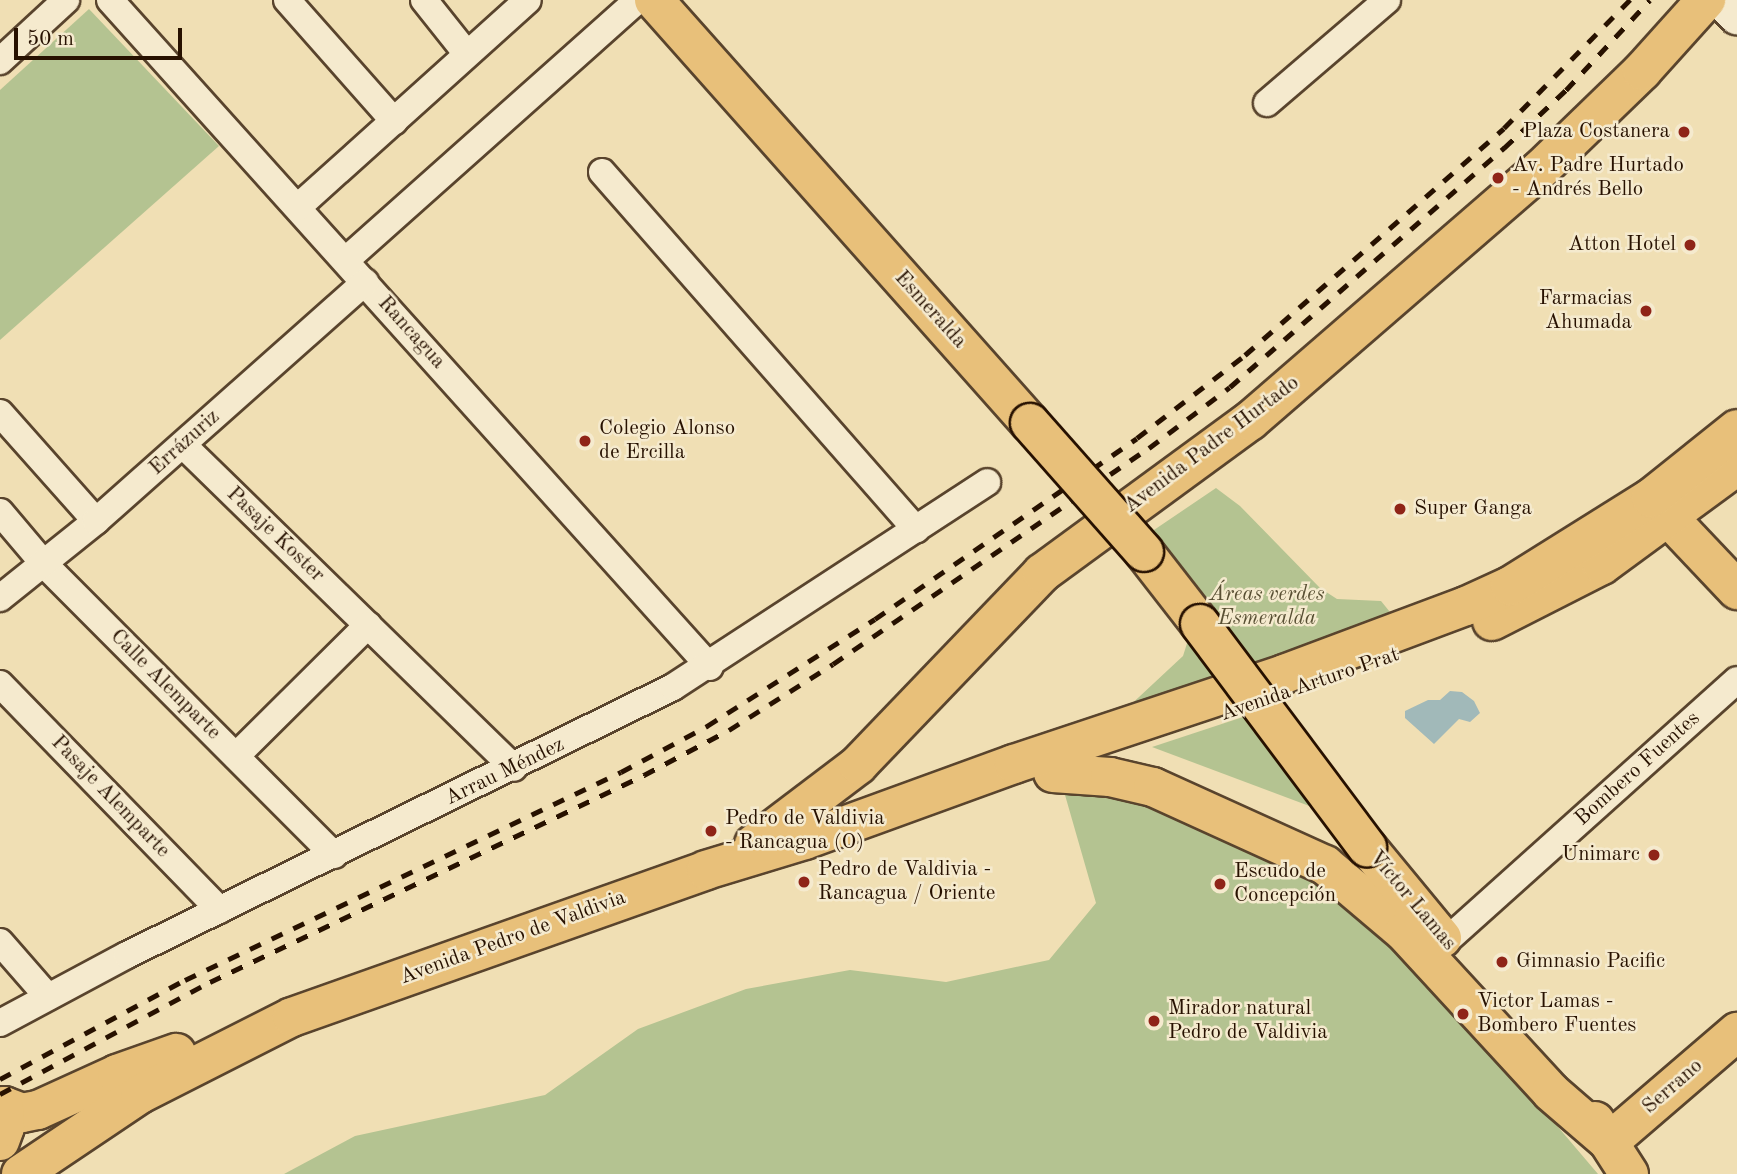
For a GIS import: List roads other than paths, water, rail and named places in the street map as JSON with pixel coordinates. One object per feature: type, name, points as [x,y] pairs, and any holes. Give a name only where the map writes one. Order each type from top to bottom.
[{"type":"main road","name":"Esmeralda","points":[[654,0],[1144,552],[1200,624]]},
{"type":"main road","name":"Avenida Padre Hurtado","points":[[706,870],[753,845],[843,778],[1042,573],[1241,428],[1345,342],[1601,113],[1706,0]]},
{"type":"main road","name":"Avenida Arturo Prat","points":[[852,844],[1043,766],[1482,626],[1568,586],[1661,508],[1737,429]]},
{"type":"main road","name":"Avenida Arturo Prat","points":[[1661,508],[1737,466]]},
{"type":"main road","points":[[1661,508],[1737,590]]},
{"type":"main road","name":"Víctor Lamas","points":[[1200,624],[1367,847],[1574,1092],[1629,1174]]},
{"type":"main road","name":"Avenida Pedro de Valdivia","points":[[21,1174],[140,1094],[240,1040],[344,998],[706,870],[1043,766]]},
{"type":"main road","points":[[1043,766],[1153,787],[1325,865],[1404,932],[1551,1092],[1609,1142]]},
{"type":"main road","name":"Avenida Pedro de Valdivia","points":[[63,1174],[177,1099],[312,1034],[852,844]]},
{"type":"main road","name":"Serrano","points":[[1609,1142],[1737,1032]]},
{"type":"main road","points":[[1,1116],[38,1110],[140,1065],[240,1040]]},
{"type":"street","points":[[0,61],[66,0]]},
{"type":"street","name":"Rancagua","points":[[110,0],[710,667]]},
{"type":"street","points":[[287,0],[394,121]]},
{"type":"street","points":[[424,0],[467,54]]},
{"type":"street","points":[[298,207],[528,0]]},
{"type":"street","points":[[346,260],[638,0]]},
{"type":"street","points":[[1267,103],[1387,0]]},
{"type":"street","points":[[1723,0],[1737,15]]},
{"type":"street","points":[[602,172],[916,530]]},
{"type":"street","name":"Errázuriz","points":[[0,598],[96,521],[365,282]]},
{"type":"street","points":[[0,413],[96,521]]},
{"type":"street","name":"Pasaje Koster","points":[[183,444],[514,768]]},
{"type":"street","name":"Arrau Méndez","points":[[0,1023],[48,996],[514,768],[710,667],[987,482]]},
{"type":"street","name":"Calle Alemparte","points":[[0,512],[44,564],[334,855]]},
{"type":"street","points":[[236,755],[368,625]]},
{"type":"street","name":"Bombero Fuentes","points":[[1445,942],[1737,680]]},
{"type":"street","name":"Pasaje Alemparte","points":[[0,684],[220,910]]},
{"type":"street","points":[[0,942],[48,996]]},
{"type":"water","points":[[1450,691],[1462,692],[1474,701],[1480,713],[1470,722],[1459,719],[1434,744],[1405,718],[1405,711],[1428,700],[1440,700]]},
{"type":"railway","points":[[0,1079],[185,980],[621,772],[707,726],[875,619],[1137,438],[1245,355],[1504,128],[1630,0]]},
{"type":"railway","points":[[0,1094],[210,982],[644,775],[729,730],[833,664],[1149,448],[1230,387],[1504,148],[1566,90],[1650,0]]},
{"type":"place","name":"Plaza Costanera","points":[[1684,132]]},
{"type":"place","name":"Av. Padre Hurtado - Andrés Bello","points":[[1498,178]]},
{"type":"place","name":"Atton Hotel","points":[[1690,245]]},
{"type":"place","name":"Farmacias Ahumada","points":[[1646,311]]},
{"type":"place","name":"Colegio Alonso de Ercilla","points":[[585,441]]},
{"type":"place","name":"Super Ganga","points":[[1400,509]]},
{"type":"place","name":"Pedro de Valdivia - Rancagua (O)","points":[[711,831]]},
{"type":"place","name":"Unimarc","points":[[1654,855]]},
{"type":"place","name":"Pedro de Valdivia - Rancagua / Oriente","points":[[804,882]]},
{"type":"place","name":"Escudo de Concepción","points":[[1220,884]]},
{"type":"place","name":"Gimnasio Pacific","points":[[1502,962]]},
{"type":"place","name":"Victor Lamas - Bombero Fuentes","points":[[1463,1014]]},
{"type":"place","name":"Mirador natural Pedro de Valdivia","points":[[1154,1021]]},
{"type":"park label","name":"Áreas verdes Esmeralda","points":[[1267,607]]}]
